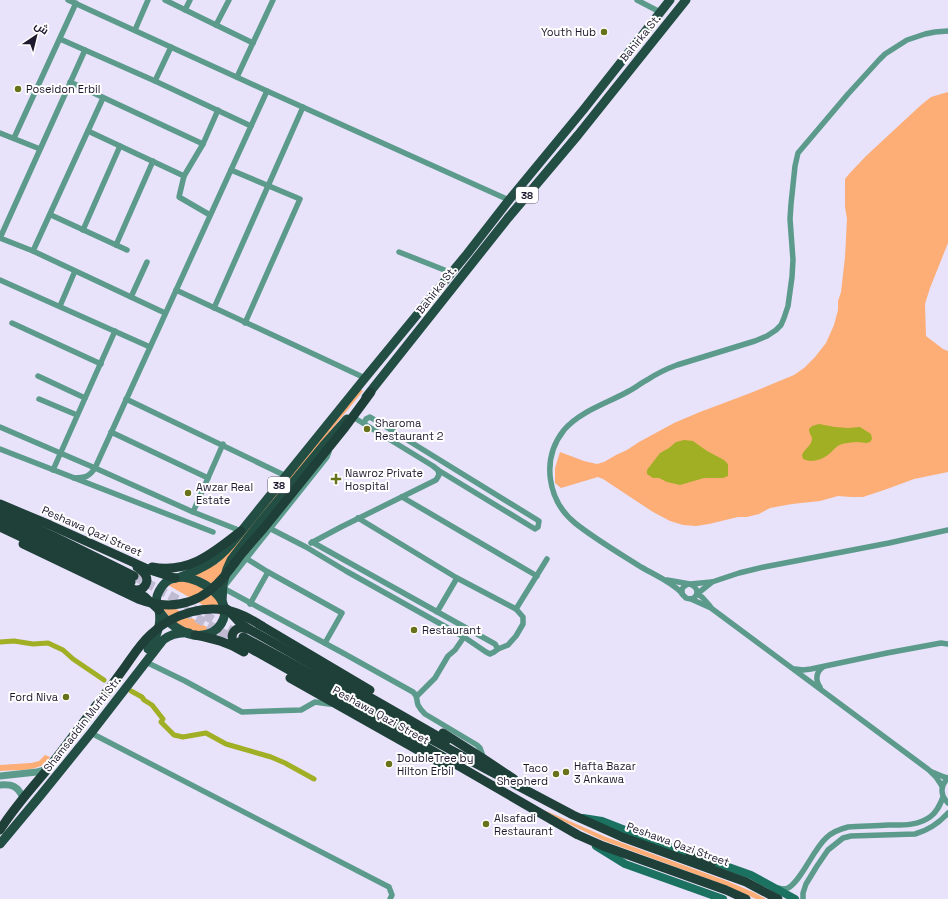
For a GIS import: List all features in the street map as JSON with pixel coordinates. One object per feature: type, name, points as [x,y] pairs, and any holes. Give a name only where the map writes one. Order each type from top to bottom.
[{"type":"highway","points":[[0,534],[138,599],[152,604],[165,605],[188,602],[206,593],[245,555],[268,522],[353,417],[371,392]]},
{"type":"highway","name":"Peshawa Qazi Street","points":[[0,504],[50,525],[125,560],[150,570],[178,578]]},
{"type":"highway","name":"Peshawa Qazi Street","points":[[0,512],[53,536],[131,582],[159,610]]},
{"type":"highway","name":"Peshawa Qazi Street","points":[[0,520],[50,542],[131,582]]},
{"type":"highway","name":"Peshawa Qazi Street","points":[[0,527],[131,582]]},
{"type":"highway","points":[[114,554],[156,568],[182,567],[195,563],[208,556],[241,530]]},
{"type":"highway","points":[[125,560],[144,572],[147,578],[146,584],[138,590],[131,582]]},
{"type":"highway","name":"Peshawa Qazi Street","points":[[223,604],[240,623],[251,630],[572,814]]},
{"type":"highway","points":[[0,831],[7,819],[82,724],[142,644],[154,631],[168,621],[189,612],[203,610],[217,609],[248,618],[414,716],[484,759],[527,788]]},
{"type":"highway","points":[[242,643],[234,644],[232,634],[239,628],[244,627],[251,630]]},
{"type":"highway","name":"Peshawa Qazi Street","points":[[192,634],[227,643],[242,643],[572,814],[622,837],[679,853],[746,882],[778,899]]},
{"type":"highway","name":"Peshawa Qazi Street","points":[[242,643],[334,703],[475,781],[554,821]]},
{"type":"highway","name":"Peshawa Qazi Street","points":[[242,643],[578,835],[603,846],[726,890],[746,899]]},
{"type":"highway","points":[[690,854],[746,882]]},
{"type":"main road","name":"Bahirka St.","points":[[178,578],[208,565],[224,552],[452,273],[670,0]]},
{"type":"main road","name":"Bahirka St.","points":[[223,604],[223,588],[231,560],[257,526],[371,392],[508,218],[578,135],[686,0]]},
{"type":"main road","name":"Peshawa Qazi Street","points":[[178,578],[192,579],[202,583],[211,589],[223,604]]},
{"type":"main road","name":"38","points":[[159,610],[156,599],[161,588],[170,580],[178,578]]},
{"type":"main road","name":"38","points":[[192,634],[205,635],[217,629],[224,617],[223,604]]},
{"type":"main road","name":"Peshawa Qazi Street","points":[[159,610],[171,624],[182,631],[192,634]]},
{"type":"main road","name":"Shamsaddin Mufti Str.","points":[[0,831],[28,802],[154,642],[160,621],[159,610]]},
{"type":"main road","name":"Shamsaddin Mufti Str.","points":[[0,844],[91,733],[163,640],[168,636],[181,632],[192,634]]},
{"type":"main road","points":[[578,835],[625,864],[723,899]]},
{"type":"main road","points":[[679,853],[690,854],[743,872],[795,899]]},
{"type":"street","points":[[68,0],[509,200]]},
{"type":"street","points":[[135,30],[148,0]]},
{"type":"street","points":[[166,0],[253,43]]},
{"type":"street","points":[[185,10],[190,0]]},
{"type":"street","points":[[216,25],[229,0]]},
{"type":"street","points":[[237,77],[273,0]]},
{"type":"street","points":[[637,0],[660,12]]},
{"type":"street","points":[[14,138],[76,3]]},
{"type":"street","points":[[948,31],[925,34],[907,40],[885,54],[848,94],[798,153],[795,166],[790,219],[793,260],[792,277],[788,306],[784,318],[776,330],[767,336],[666,369],[630,391],[588,412],[564,430],[552,455],[550,464],[552,490],[565,513],[574,522],[616,551],[665,579],[687,599],[691,599],[711,608],[928,770],[936,777],[942,786],[943,797],[948,803]]},
{"type":"street","points":[[60,39],[251,126]]},
{"type":"street","points":[[155,81],[171,47]]},
{"type":"street","points":[[85,50],[0,238],[34,251],[166,313]]},
{"type":"street","points":[[70,82],[203,144]]},
{"type":"street","points":[[74,478],[82,478],[87,476],[95,468],[267,91]]},
{"type":"street","points":[[34,251],[103,98]]},
{"type":"street","points":[[214,308],[303,107]]},
{"type":"street","points":[[210,214],[179,197],[184,176],[203,144],[218,110]]},
{"type":"street","points":[[88,131],[184,176]]},
{"type":"street","points":[[0,133],[40,150]]},
{"type":"street","points":[[83,230],[120,146]]},
{"type":"street","points":[[116,244],[153,161]]},
{"type":"street","points":[[231,170],[300,199],[245,323]]},
{"type":"street","points":[[51,215],[128,250]]},
{"type":"street","points":[[399,252],[452,273]]},
{"type":"street","points":[[131,297],[147,262]]},
{"type":"street","points":[[60,306],[75,271]]},
{"type":"street","points":[[0,280],[150,347]]},
{"type":"street","points":[[176,290],[365,378]]},
{"type":"street","points":[[12,323],[101,364]]},
{"type":"street","points":[[53,470],[116,331]]},
{"type":"street","points":[[38,376],[85,398]]},
{"type":"street","points":[[39,399],[77,415]]},
{"type":"street","points":[[126,399],[223,444],[286,476]]},
{"type":"street","points":[[353,417],[535,529],[538,526],[539,521],[370,417],[366,419],[364,423]]},
{"type":"street","points":[[0,427],[193,512],[241,530]]},
{"type":"street","points":[[111,432],[208,478]]},
{"type":"street","points":[[193,512],[223,444]]},
{"type":"street","points":[[328,448],[329,452],[327,457],[271,529],[245,555],[223,588],[413,692],[417,696],[418,704],[425,714],[477,745],[480,748],[484,759]]},
{"type":"street","points":[[0,449],[213,532]]},
{"type":"street","points":[[306,547],[312,542],[358,518],[436,480],[439,476],[438,470]]},
{"type":"street","points":[[402,497],[537,576]]},
{"type":"street","points":[[271,529],[306,547],[464,637],[490,654],[508,644],[516,636],[523,624],[523,617],[516,609],[457,578],[358,518]]},
{"type":"street","points":[[665,579],[690,584],[712,582],[764,567],[948,530]]},
{"type":"street","points":[[312,542],[495,644],[498,649]]},
{"type":"street","points":[[245,555],[268,572],[342,614],[325,643]]},
{"type":"street","points":[[516,609],[547,559]]},
{"type":"street","points":[[250,604],[268,572]]},
{"type":"street","points":[[437,612],[457,578]]},
{"type":"street","points":[[691,599],[712,582]]},
{"type":"street","points":[[682,593],[682,589],[690,584]]},
{"type":"street","points":[[690,584],[695,587],[697,594],[702,597],[711,608]]},
{"type":"street","points":[[417,696],[435,678],[440,667],[448,656],[456,650],[464,637]]},
{"type":"street","points":[[788,666],[803,670],[941,643],[948,644]]},
{"type":"street","points":[[146,662],[184,680],[242,712],[302,710],[315,702],[329,704],[334,703]]},
{"type":"street","points":[[824,692],[818,685],[817,676],[821,669],[827,666]]},
{"type":"street","points":[[91,733],[389,887],[392,895],[390,899]]},
{"type":"street","points":[[0,776],[37,772],[47,769]]},
{"type":"street","points":[[928,770],[948,778],[942,786]]},
{"type":"street","points":[[9,775],[12,780],[9,784]]},
{"type":"street","points":[[0,785],[9,784],[18,789],[23,798]]},
{"type":"street","points":[[771,886],[780,889],[789,888],[797,879],[819,845],[830,834],[839,829],[856,826],[906,825],[917,823],[931,817],[935,813],[943,797]]},
{"type":"street","points":[[803,899],[806,884],[817,866],[828,850],[843,838],[857,836],[915,834],[933,827],[948,813]]},
{"type":"street","points":[[809,861],[817,866]]},
{"type":"shaded area","points":[[948,92],[948,243],[925,304],[926,336],[948,351],[948,472],[914,479],[863,497],[838,496],[820,501],[770,508],[759,514],[747,517],[738,517],[696,526],[683,525],[670,521],[598,477],[561,488],[555,483],[555,468],[560,452],[597,464],[604,462],[674,423],[794,375],[804,368],[826,343],[834,325],[838,310],[845,257],[847,219],[845,207],[845,179],[866,156],[921,105],[931,97]]},
{"type":"shaded area","points":[[360,389],[363,391],[324,439],[221,592],[208,581],[191,576],[218,563],[229,552]]},
{"type":"shaded area","points":[[819,424],[848,428],[860,427],[871,434],[872,439],[868,443],[855,442],[842,444],[826,456],[817,460],[810,461],[803,459],[803,453],[812,441],[809,429],[812,426]]},
{"type":"shaded area","points":[[684,440],[693,441],[707,451],[724,460],[728,465],[728,476],[723,478],[704,478],[680,485],[667,482],[659,478],[653,478],[647,474],[647,470],[660,453],[676,442]]},
{"type":"shaded area","points":[[180,581],[195,583],[216,598],[222,616],[168,585]]},
{"type":"shaded area","points":[[161,600],[212,630],[206,633],[189,630],[173,621],[164,610]]},
{"type":"shaded area","points":[[45,755],[50,757],[40,766],[25,770],[0,771],[0,765],[31,763],[39,761]]},
{"type":"shaded area","points":[[544,810],[606,837],[727,881],[766,899],[756,899],[725,885],[602,840]]},
{"type":"waterway","points":[[0,642],[14,641],[33,644],[48,643],[63,650],[73,659],[104,680]]},
{"type":"waterway","points":[[131,691],[152,705],[163,719],[161,722],[174,735],[183,737],[206,733],[226,744],[271,757],[314,779]]},
{"type":"tunnel","points":[[134,576],[243,637]]},
{"type":"tunnel","points":[[185,611],[238,642]]},
{"type":"place","name":"Youth Hub","points":[[604,32]]},
{"type":"place","name":"Poseidon Erbil","points":[[18,89]]},
{"type":"place","name":"Sharoma Restaurant 2","points":[[367,429]]},
{"type":"place","name":"Nawroz Private Hospital","points":[[336,479]]},
{"type":"place","name":"Awzar Real Estate","points":[[188,493]]},
{"type":"place","name":"Restaurant","points":[[414,630]]},
{"type":"place","name":"Ford Niva","points":[[66,697]]},
{"type":"place","name":"DoubleTree by Hilton Erbil","points":[[389,764]]},
{"type":"place","name":"Hafta Bazar 3 Ankawa","points":[[566,772]]},
{"type":"place","name":"Taco Shepherd","points":[[556,774]]},
{"type":"place","name":"Alsafadi Restaurant","points":[[486,824]]}]
